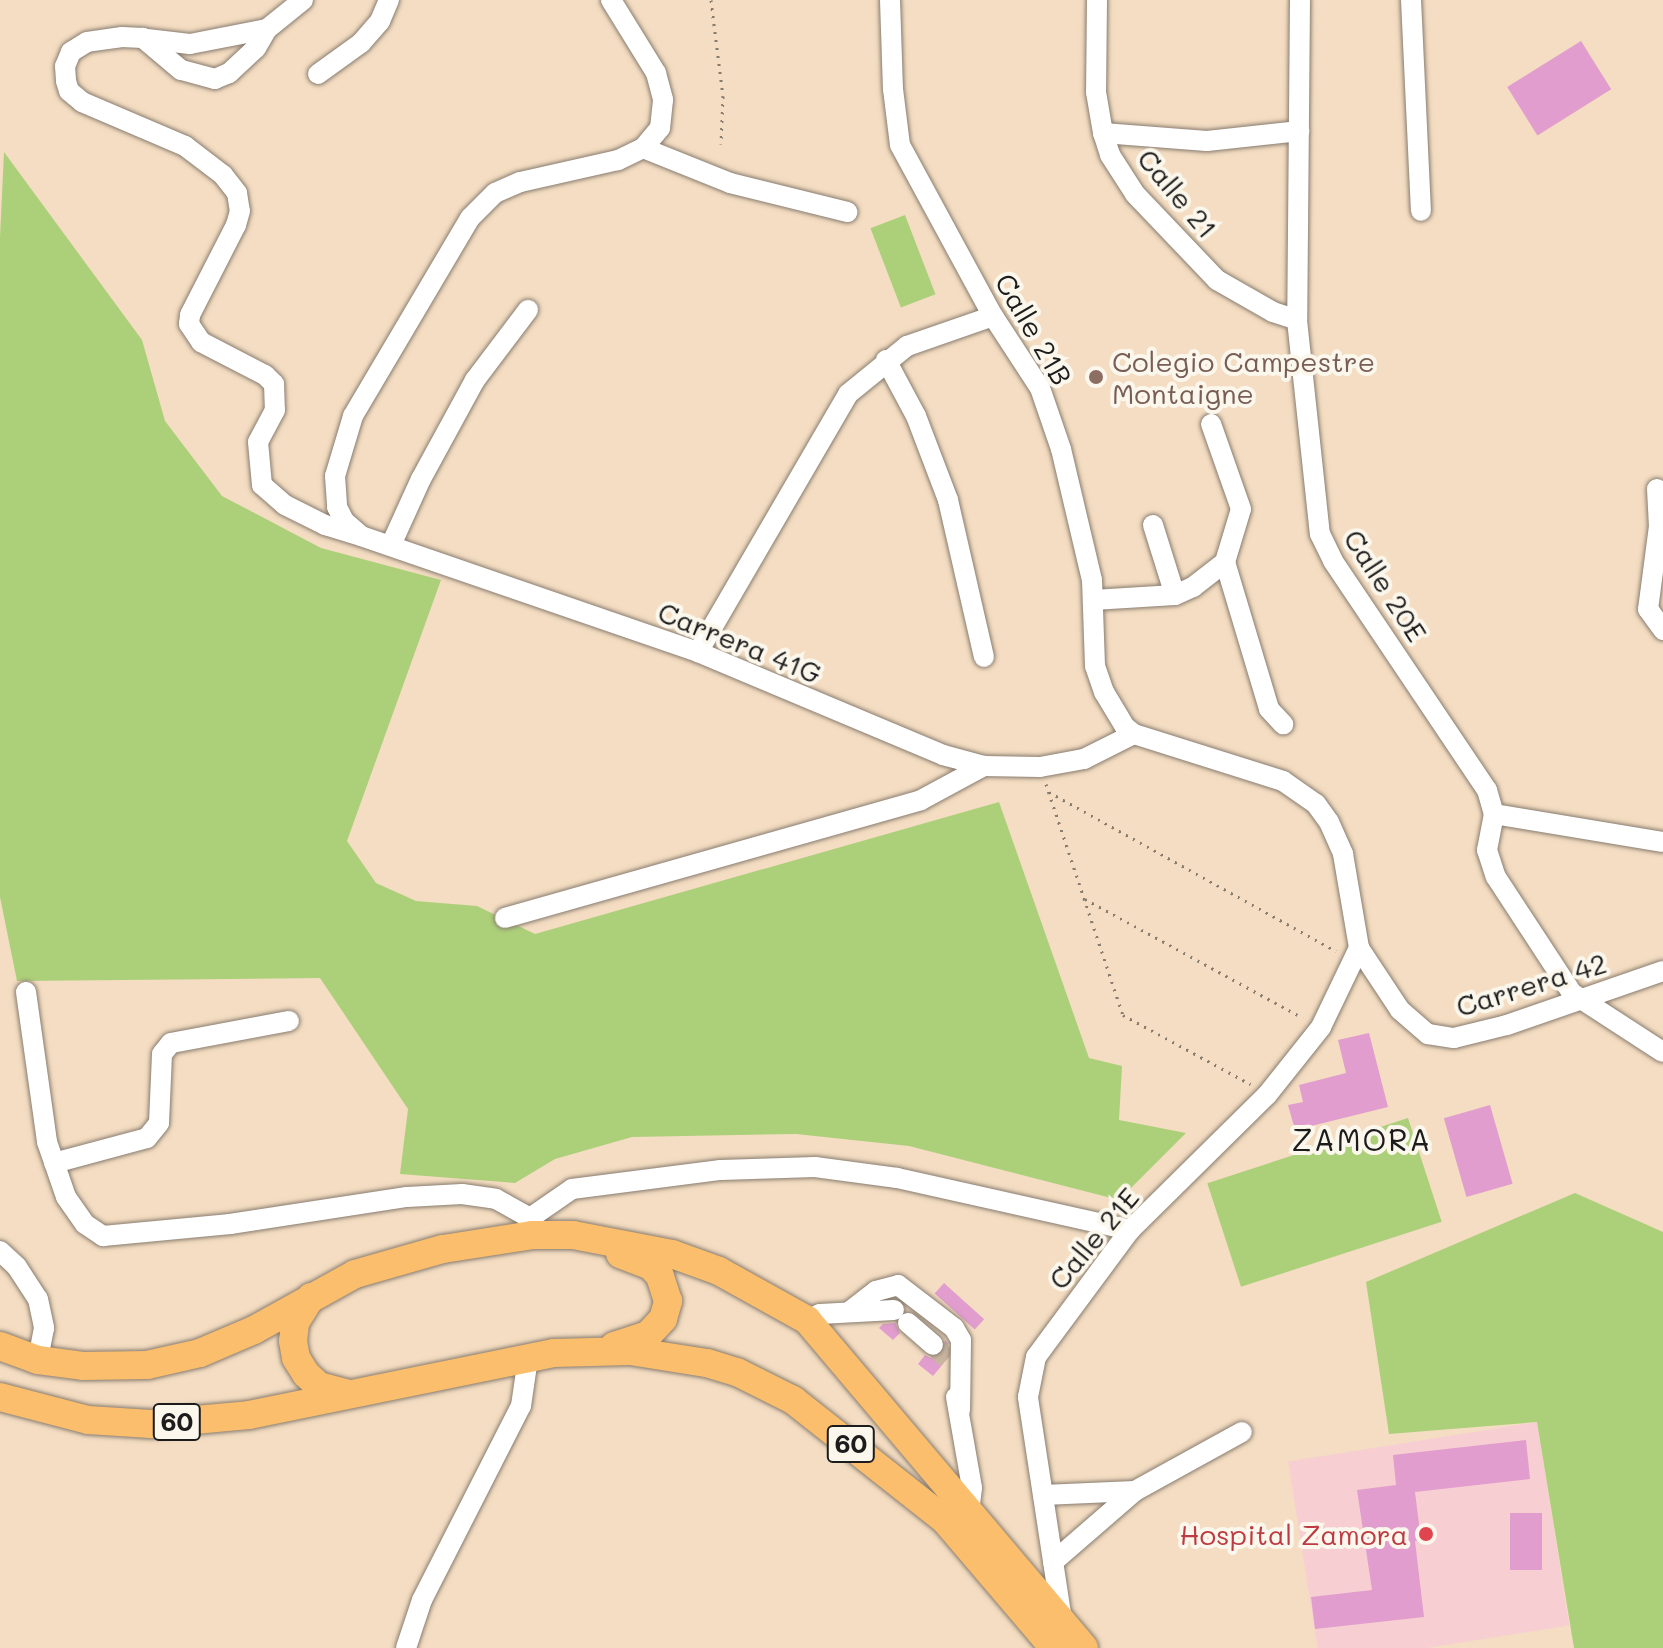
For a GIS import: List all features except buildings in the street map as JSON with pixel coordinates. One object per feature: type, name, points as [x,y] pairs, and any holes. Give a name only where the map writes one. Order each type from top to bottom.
[{"type":"highway","name":"60","points":[[0,1346],[38,1360],[83,1366],[147,1365],[200,1353],[254,1330],[315,1293],[355,1274],[398,1260],[531,1227],[623,1242],[707,1267],[764,1293],[807,1320],[969,1511],[1058,1635]]},
{"type":"highway","points":[[573,1235],[651,1266],[667,1290],[666,1311],[648,1335],[586,1353]]},
{"type":"highway","points":[[315,1293],[303,1306],[295,1323],[293,1341],[296,1358],[306,1374],[319,1386],[336,1393],[354,1394]]},
{"type":"highway","name":"60","points":[[0,1397],[88,1420],[151,1424],[249,1415],[554,1353],[630,1351],[707,1363],[737,1372],[793,1400],[945,1520],[1058,1635],[1084,1648]]},
{"type":"street","points":[[143,38],[181,70],[215,79],[229,73],[256,48],[267,29],[303,0]]},
{"type":"street","points":[[318,74],[361,43],[380,21],[389,0]]},
{"type":"street","points":[[361,536],[344,521],[337,507],[335,476],[353,416],[470,218],[495,193],[520,182],[618,160],[643,148],[660,128],[663,100],[656,73],[611,0]]},
{"type":"street","name":"Calle 21B","points":[[890,0],[893,89],[900,145],[993,316],[1040,388],[1064,461],[1092,580],[1095,666],[1118,718],[1134,734]]},
{"type":"street","name":"Calle 21","points":[[1097,0],[1096,92],[1110,155],[1135,194],[1217,280],[1273,312],[1297,320]]},
{"type":"street","name":"Calle 20E","points":[[1300,0],[1297,320],[1320,534],[1333,561],[1487,790],[1494,814]]},
{"type":"street","points":[[1411,0],[1421,211]]},
{"type":"street","points":[[143,38],[190,44],[267,29]]},
{"type":"street","name":"Carrera 41G","points":[[143,38],[97,39],[71,52],[65,66],[69,91],[82,102],[185,146],[223,175],[237,193],[240,211],[236,225],[190,315],[193,334],[201,342],[265,375],[274,384],[275,410],[258,442],[262,485],[285,505],[325,525],[698,652],[943,755],[984,766],[1040,767],[1084,759],[1134,734]]},
{"type":"street","points":[[1103,133],[1207,141],[1299,131]]},
{"type":"street","points":[[643,148],[730,183],[847,212]]},
{"type":"street","points":[[391,545],[421,479],[475,380],[528,310]]},
{"type":"street","points":[[698,652],[848,394],[907,346],[993,316]]},
{"type":"street","points":[[886,360],[916,416],[948,500],[984,657]]},
{"type":"street","points":[[1211,424],[1241,509],[1225,562],[1269,709],[1283,724]]},
{"type":"street","points":[[1657,489],[1659,526],[1648,609],[1663,630]]},
{"type":"street","points":[[1153,525],[1175,595]]},
{"type":"street","points":[[1093,600],[1175,595],[1193,587],[1225,562]]},
{"type":"street","points":[[1134,734],[1283,781],[1316,804],[1329,822],[1343,854],[1357,954]]},
{"type":"street","points":[[505,918],[921,800],[984,766]]},
{"type":"street","points":[[1662,845],[1494,814],[1487,850],[1496,877],[1572,993],[1663,1052]]},
{"type":"street","name":"Carrera 42","points":[[1357,954],[1400,1010],[1428,1034],[1454,1038],[1584,1001],[1663,971]]},
{"type":"street","name":"Calle 21E","points":[[1058,1635],[1053,1562],[1028,1397],[1036,1357],[1130,1230],[1267,1095],[1321,1027],[1357,954]]},
{"type":"street","points":[[26,992],[47,1142],[66,1197],[85,1224],[103,1236],[230,1224],[407,1197],[462,1194],[496,1199],[531,1227],[557,1196],[591,1185],[721,1170],[815,1167],[897,1178],[1130,1230]]},
{"type":"street","points":[[54,1163],[147,1138],[159,1123],[162,1054],[171,1043],[289,1021]]},
{"type":"street","points":[[0,1251],[17,1267],[38,1299],[44,1328],[38,1360]]},
{"type":"street","points":[[849,1312],[876,1291],[898,1285],[954,1328],[961,1340],[960,1410],[972,1488],[969,1511]]},
{"type":"street","points":[[807,1320],[820,1314],[849,1312],[901,1317],[940,1352],[960,1410]]},
{"type":"street","points":[[406,1648],[422,1600],[521,1406],[528,1358]]},
{"type":"street","points":[[1053,1562],[1071,1543],[1135,1491],[1242,1432]]},
{"type":"street","points":[[1043,1495],[1135,1491]]},
{"type":"path","points":[[711,0],[723,96],[721,144]]},
{"type":"path","points":[[1040,767],[1123,1015],[1215,1062],[1267,1095]]},
{"type":"path","points":[[1049,792],[1357,954]]},
{"type":"path","points":[[1085,899],[1321,1027]]},
{"type":"shaded area","name":"Hospital Zamora","points":[[1537,1422],[1569,1625],[1427,1648],[1318,1648],[1288,1461]]},
{"type":"green space","points":[[4,152],[142,340],[165,421],[222,496],[321,548],[441,580],[347,841],[376,883],[416,901],[477,906],[535,934],[999,802],[1089,1058],[1122,1066],[1119,1120],[1186,1133],[1119,1200],[909,1146],[796,1134],[632,1137],[555,1159],[515,1183],[400,1174],[408,1109],[320,978],[17,981],[0,897],[0,237]]},
{"type":"green space","points":[[905,215],[935,294],[901,308],[870,228]]},
{"type":"green space","points":[[1408,1118],[1442,1222],[1241,1287],[1207,1183]]},
{"type":"green space","points":[[1575,1193],[1663,1232],[1663,1648],[1574,1648],[1537,1422],[1389,1434],[1366,1282]]},
{"type":"tunnel","points":[[933,1345],[947,1359]]},
{"type":"place","name":"Colegio Campestre Montaigne","points":[[1096,377]]},
{"type":"place","name":"Hospital Zamora","points":[[1426,1534]]},
{"type":"district","name":"ZAMORA","points":[[1362,1139]]}]
